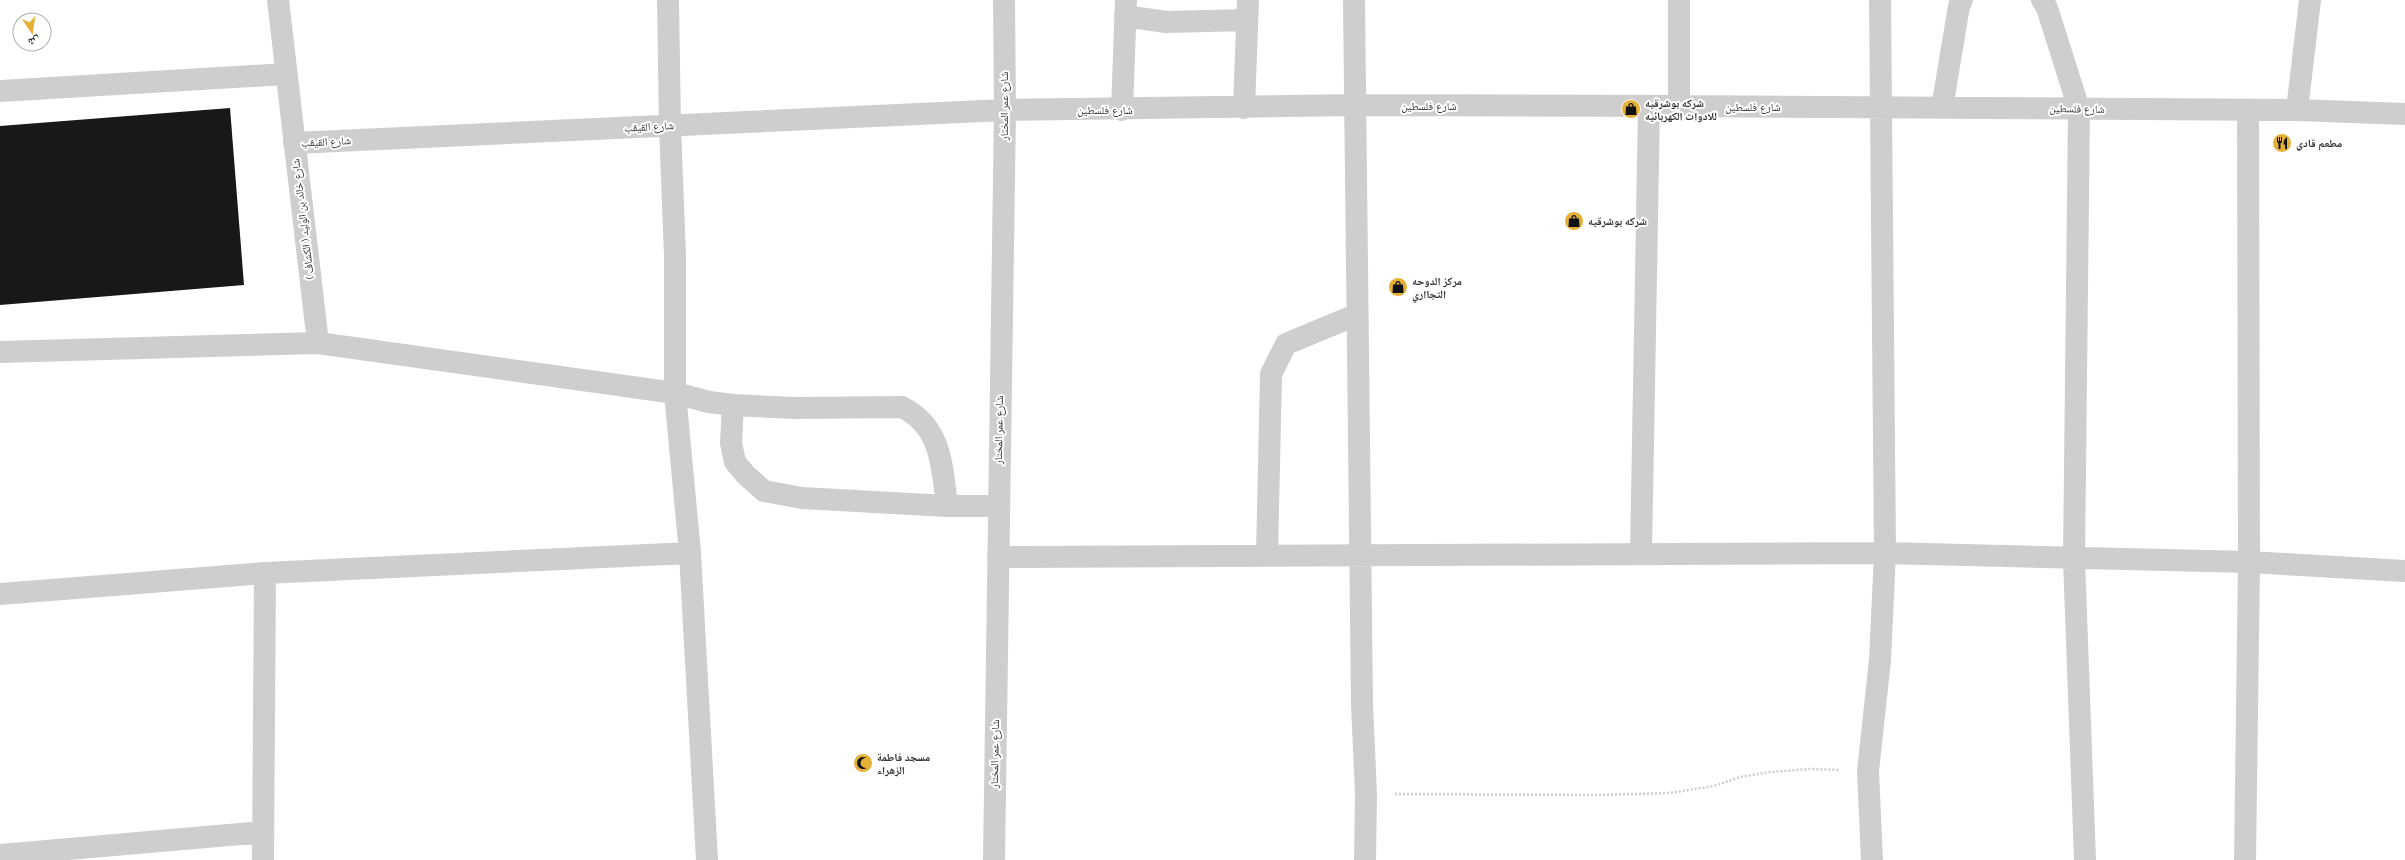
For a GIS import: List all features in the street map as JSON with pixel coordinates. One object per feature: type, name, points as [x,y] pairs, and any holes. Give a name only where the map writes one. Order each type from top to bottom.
[{"type":"street","name":"شارع خالد بن الوليد ( الكشاف )","points":[[278,0],[318,343]]},
{"type":"street","points":[[668,0],[670,126],[675,256],[675,393],[690,553],[707,860]]},
{"type":"street","name":"شارع عمر المختار","points":[[994,860],[998,557],[997,506],[1005,110],[1004,0]]},
{"type":"street","points":[[1354,0],[1353,106],[1359,556],[1366,794],[1365,860]]},
{"type":"street","points":[[1679,0],[1679,106]]},
{"type":"street","points":[[1872,860],[1868,771],[1880,660],[1885,553],[1880,0]]},
{"type":"street","points":[[1942,108],[1959,6],[1962,0]]},
{"type":"street","points":[[2042,0],[2047,8],[2079,109],[2074,559],[2085,860]]},
{"type":"street","points":[[2297,110],[2310,0]]},
{"type":"street","points":[[1122,110],[1125,8],[1166,22],[1247,10],[1244,108]]},
{"type":"street","points":[[0,91],[286,74]]},
{"type":"street","name":"شارع فلسطين","points":[[1005,110],[1122,110],[1353,106],[1679,106],[2248,111],[2297,110],[2405,114]]},
{"type":"street","points":[[1641,554],[1649,106]]},
{"type":"street","name":"شارع القيقب","points":[[294,143],[1005,110]]},
{"type":"street","points":[[2245,860],[2249,562],[2248,111]]},
{"type":"street","points":[[1267,556],[1271,374],[1286,344],[1356,315]]},
{"type":"street","points":[[0,352],[318,343],[675,393],[708,402],[733,405],[795,408],[902,407],[918,415],[929,431],[940,454],[947,506]]},
{"type":"street","points":[[733,405],[731,442],[735,462],[746,475],[764,491],[802,498],[947,506],[997,506]]},
{"type":"street","points":[[0,594],[265,573],[690,553]]},
{"type":"street","points":[[998,557],[1885,553],[2074,559],[2249,562],[2405,571]]},
{"type":"street","points":[[263,860],[265,573]]},
{"type":"street","points":[[0,855],[263,832]]},
{"type":"path","points":[[1366,794],[1597,795],[1670,793],[1714,786],[1740,777],[1770,772],[1810,769],[1868,771]]},
{"type":"building","points":[[230,108],[244,285],[0,305],[0,126]]},
{"type":"place","name":"شركه بوشرقيه للادوات الكهربائيه","points":[[1631,109]]},
{"type":"place","name":"مطعم قادي","points":[[2282,143]]},
{"type":"place","name":"شركه بوشرقيه","points":[[1574,221]]},
{"type":"place","name":"مركز الدوحه التجااري","points":[[1398,287]]},
{"type":"place","name":"مسجد فاطمة الزهراء","points":[[863,763]]}]
